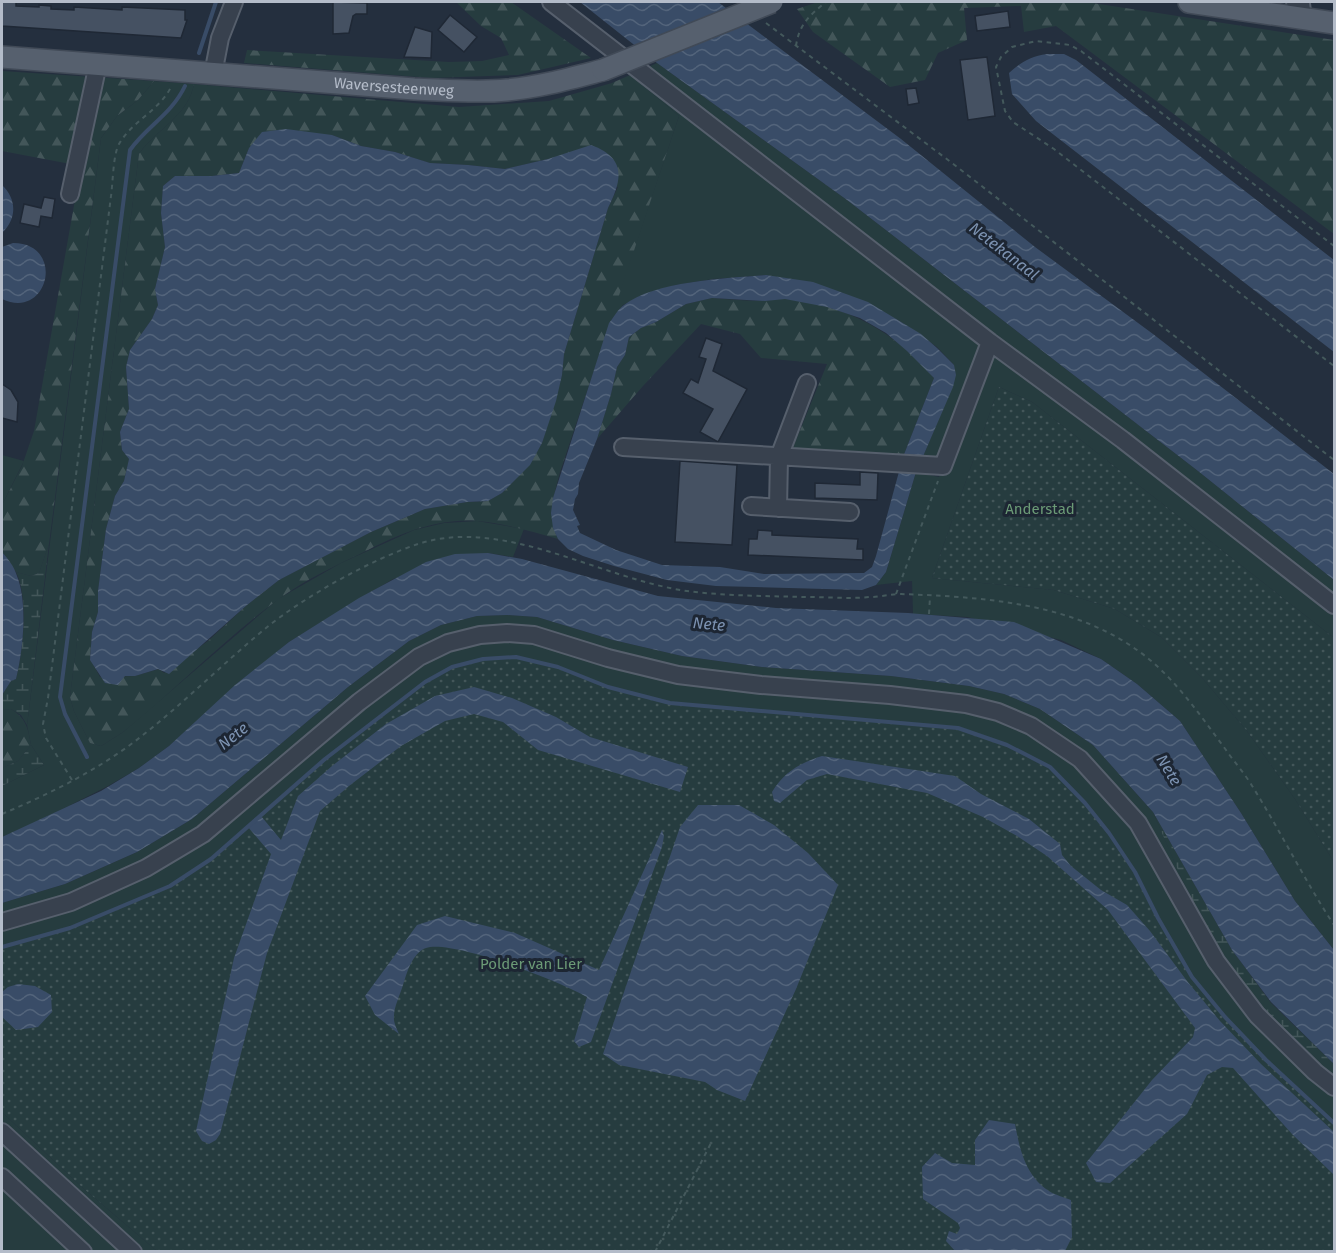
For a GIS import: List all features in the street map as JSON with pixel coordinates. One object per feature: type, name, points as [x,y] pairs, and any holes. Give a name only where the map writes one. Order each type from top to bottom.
[{"type":"main road","name":"Waversesteenweg","points":[[2,57],[414,89],[476,92],[508,90],[549,84],[603,70],[772,2]]},
{"type":"main road","points":[[1190,2],[1299,10],[1335,23]]},
{"type":"street","points":[[213,74],[220,38],[234,2]]},
{"type":"street","points":[[551,2],[990,342],[1123,440],[1335,605]]},
{"type":"street","points":[[70,194],[98,64]]},
{"type":"street","points":[[623,447],[943,466],[990,342]]},
{"type":"street","points":[[778,508],[779,457],[807,383]]},
{"type":"street","points":[[751,506],[850,512]]},
{"type":"street","points":[[2,922],[71,902],[146,868],[203,834],[359,702],[419,657],[448,643],[480,635],[507,633],[534,636],[608,658],[678,675],[966,704],[998,712],[1031,726],[1080,759],[1138,823],[1216,961],[1257,1015],[1315,1072],[1335,1087]]},
{"type":"street","points":[[2,1132],[133,1251]]},
{"type":"street","points":[[2,1177],[83,1251]]},
{"type":"path","points":[[796,46],[798,33],[805,19],[826,2]]},
{"type":"path","points":[[763,21],[952,163],[1335,460]]},
{"type":"path","points":[[1335,246],[1081,51],[1070,45],[1036,41],[1012,47],[1001,57],[996,67],[1005,111],[1013,122],[1054,149],[1335,366]]},
{"type":"path","points":[[72,780],[46,738],[43,724],[118,145],[130,129],[151,113],[169,91],[176,71]]},
{"type":"path","points":[[896,594],[943,466]]},
{"type":"path","points":[[2,814],[72,780],[131,744],[287,612],[348,576],[418,544],[447,537],[476,536],[520,544],[634,579],[687,591],[790,596],[869,597],[896,594],[972,597],[1050,611],[1081,621],[1116,637],[1139,651],[1184,696],[1251,784],[1312,892],[1335,925]]},
{"type":"path","points":[[929,614],[930,597]]},
{"type":"path","points":[[655,1251],[711,1143]]},
{"type":"green space","points":[[456,2],[511,2],[591,58],[518,75],[431,78],[244,63],[247,50],[449,62],[482,61],[509,55],[501,38],[481,26]]},
{"type":"green space","points":[[818,2],[1086,2],[1334,40],[1334,234],[1056,26],[1024,32],[1021,6],[964,8],[967,40],[938,53],[925,80],[890,87],[813,32],[797,9]]},
{"type":"green space","points":[[657,63],[847,200],[1198,471],[1334,580],[1334,638],[1032,402],[999,387],[932,578],[1054,590],[1115,609],[1161,637],[1204,680],[1247,731],[1295,799],[1334,862],[1334,950],[1295,901],[1241,813],[1180,721],[1137,684],[1101,659],[1061,640],[967,617],[913,614],[912,581],[876,585],[886,572],[916,472],[939,477],[946,459],[921,461],[935,428],[954,365],[937,347],[898,320],[766,275],[713,279],[676,285],[645,294],[623,305],[609,323],[679,116],[630,75]]},
{"type":"green space","points":[[2,71],[154,81],[138,100],[117,116],[101,138],[49,544],[39,573],[31,576],[16,572],[2,552],[2,505],[22,466],[34,431],[81,166],[2,151]]},
{"type":"green space","points":[[630,75],[679,116],[560,472],[552,514],[558,539],[518,528],[477,521],[435,524],[394,538],[321,573],[287,593],[237,632],[123,732],[101,746],[90,743],[74,711],[70,697],[139,154],[186,105],[194,84],[459,107],[549,101],[612,83]],"holes":[[[332,135],[361,146],[395,152],[430,163],[505,169],[548,159],[618,187],[608,208],[564,354],[562,375],[542,443],[530,464],[502,493],[488,501],[425,509],[371,532],[279,580],[247,605],[208,641],[164,673],[159,669],[135,676],[100,677],[90,659],[92,632],[98,612],[98,591],[106,529],[115,496],[124,481],[129,459],[122,450],[120,432],[129,409],[126,367],[130,350],[152,319],[158,305],[155,289],[165,247],[161,213],[163,186],[175,176],[239,173],[249,148]]]},
{"type":"green space","points":[[154,81],[194,84],[186,105],[139,154],[70,697],[74,711],[90,743],[101,746],[123,732],[278,599],[341,563],[414,530],[444,523],[477,521],[524,529],[513,557],[488,553],[393,579],[289,642],[169,746],[139,768],[37,822],[2,837],[2,786],[44,765],[31,745],[27,725],[101,138],[117,116],[138,100]]},
{"type":"green space","points":[[712,298],[763,301],[786,299],[829,307],[868,324],[903,347],[934,378],[903,457],[790,455],[827,364],[761,358],[740,334],[701,324],[597,439],[617,367],[625,355],[629,337],[686,304]]},
{"type":"green space","name":"Anderstad","points":[[999,387],[1032,402],[1334,638],[1334,862],[1295,799],[1247,731],[1204,680],[1161,637],[1115,609],[1054,590],[932,578]]},
{"type":"green space","points":[[2,455],[24,461],[2,505]]},
{"type":"green space","points":[[49,544],[27,725],[21,715],[11,709],[2,710],[2,695],[11,681],[16,679],[23,640],[24,610],[16,572],[31,576],[39,573]]},
{"type":"green space","points":[[477,616],[537,617],[613,640],[682,656],[762,667],[891,676],[969,686],[1004,694],[1040,709],[1093,745],[1153,812],[1190,897],[1264,1009],[1334,1077],[1334,1123],[1266,1060],[1225,1017],[1192,977],[1135,872],[1109,833],[1085,803],[1050,767],[1007,745],[958,728],[670,703],[608,687],[558,667],[425,682],[325,759],[257,816],[211,859],[170,886],[70,928],[2,947],[2,903],[65,884],[137,852],[192,819],[348,687],[409,641],[441,625]]},
{"type":"green space","name":"Polder van Lier","points":[[516,657],[558,667],[608,687],[670,703],[958,728],[1007,745],[1050,767],[1085,803],[1109,833],[1135,872],[1192,977],[1225,1017],[1266,1060],[1334,1123],[1334,1251],[157,1251],[83,1188],[2,1112],[2,947],[70,928],[170,886],[211,859],[257,816],[325,759],[425,682],[452,667],[483,659]]},
{"type":"green space","points":[[11,709],[26,724],[31,745],[18,761],[2,768],[2,710]]},
{"type":"green space","points":[[31,745],[44,765],[2,786],[2,768],[18,761]]},
{"type":"green space","points":[[1153,812],[1232,950],[1271,1003],[1334,1064],[1334,1077],[1274,1021],[1223,956],[1194,904]]},
{"type":"green space","points":[[2,1112],[83,1188],[157,1251],[2,1251]]},
{"type":"water","name":"Netekanaal","points":[[580,2],[718,2],[901,139],[1035,247],[1153,334],[1334,474],[1334,580],[1198,471],[847,200],[657,63]]},
{"type":"water","points":[[1047,54],[1064,54],[1076,60],[1334,260],[1334,352],[1036,121],[1012,94],[1009,73],[1026,60]]},
{"type":"water","points":[[286,129],[332,135],[361,146],[395,152],[430,163],[505,169],[548,159],[591,145],[611,156],[618,171],[616,188],[564,354],[556,401],[542,443],[530,465],[502,493],[488,501],[425,509],[371,532],[279,580],[169,674],[158,669],[135,676],[125,676],[118,685],[105,683],[90,660],[92,632],[98,612],[98,591],[106,529],[115,496],[124,481],[129,459],[122,450],[120,432],[129,409],[126,367],[130,350],[152,319],[158,305],[155,289],[165,247],[161,213],[163,186],[175,176],[239,173],[249,148],[262,132]]},
{"type":"water","points":[[2,185],[13,203],[13,215],[2,233]]},
{"type":"water","points":[[13,243],[30,246],[40,255],[45,267],[45,279],[40,291],[31,300],[18,303],[2,299],[2,247]]},
{"type":"water","points":[[766,275],[813,282],[868,302],[921,334],[954,365],[956,375],[953,387],[921,461],[903,457],[934,378],[886,333],[860,318],[827,307],[785,299],[765,301],[712,298],[686,304],[629,337],[625,355],[617,367],[597,439],[579,483],[573,510],[580,525],[577,526],[580,533],[616,550],[662,565],[720,567],[764,574],[864,573],[872,567],[876,556],[900,468],[916,472],[886,572],[876,585],[862,590],[716,586],[667,580],[614,566],[568,549],[558,539],[553,528],[551,513],[553,498],[609,323],[624,305],[654,291],[692,282]]},
{"type":"water","points":[[2,552],[16,572],[23,613],[21,655],[16,679],[11,681],[2,695]]},
{"type":"water","name":"Nete","points":[[488,553],[522,559],[658,596],[776,608],[908,613],[1014,622],[1101,659],[1137,684],[1180,721],[1241,813],[1295,901],[1334,950],[1334,1064],[1271,1002],[1232,950],[1153,812],[1093,745],[1040,709],[1004,694],[969,686],[891,676],[762,667],[682,656],[613,640],[537,617],[477,616],[441,625],[409,641],[348,687],[192,819],[137,852],[65,884],[2,903],[2,837],[101,791],[139,768],[169,746],[235,685],[289,642],[359,598],[426,562],[455,554]]},
{"type":"water","points":[[474,687],[512,698],[556,717],[590,737],[688,767],[680,792],[538,750],[503,722],[474,714],[445,721],[401,746],[320,811],[267,953],[220,1134],[209,1144],[202,1141],[196,1131],[234,958],[271,854],[248,827],[261,816],[281,840],[298,796],[332,766],[386,724],[435,696]]},
{"type":"water","points":[[822,756],[955,776],[981,794],[1029,819],[1060,844],[1062,855],[1071,866],[1101,890],[1127,905],[1220,1021],[1261,1064],[1334,1132],[1334,1175],[1292,1134],[1233,1068],[1222,1067],[1207,1075],[1187,1114],[1110,1183],[1096,1182],[1086,1163],[1152,1080],[1193,1037],[1195,1028],[1108,910],[1047,856],[983,817],[927,793],[827,774],[807,780],[780,803],[774,801],[772,792],[787,774],[800,765]]},
{"type":"water","points":[[698,805],[739,805],[774,825],[808,853],[838,885],[796,989],[745,1101],[717,1090],[705,1082],[619,1065],[603,1054],[680,827]]},
{"type":"water","points":[[662,830],[664,836],[662,847],[591,1042],[579,1047],[574,1041],[587,997],[507,963],[439,947],[426,948],[421,951],[411,964],[394,1012],[394,1021],[399,1034],[375,1015],[365,996],[417,925],[445,916],[515,933],[599,970]]},
{"type":"water","points":[[18,984],[35,986],[51,995],[52,1012],[38,1027],[16,1030],[2,1017],[2,992]]},
{"type":"water","points":[[989,1120],[1015,1124],[1025,1161],[1034,1177],[1049,1191],[1071,1200],[1072,1237],[1065,1251],[955,1251],[946,1241],[949,1231],[957,1234],[960,1228],[958,1223],[923,1199],[922,1167],[935,1153],[952,1163],[975,1165],[975,1140]]},
{"type":"building","points":[[2,2],[16,2],[16,6],[51,6],[51,9],[74,10],[74,7],[122,10],[122,7],[185,10],[185,20],[187,20],[181,38],[2,26]]},
{"type":"building","points":[[333,2],[367,3],[367,14],[353,16],[349,33],[333,34]]},
{"type":"building","points":[[1008,11],[1010,27],[977,31],[975,16]]},
{"type":"building","points":[[450,15],[477,37],[464,52],[438,30]]},
{"type":"building","points":[[415,27],[432,32],[431,58],[404,57]]},
{"type":"building","points":[[987,57],[995,116],[968,120],[960,60]]},
{"type":"building","points":[[916,88],[919,103],[908,105],[906,89]]},
{"type":"building","points":[[44,197],[55,199],[52,218],[41,216],[39,227],[20,223],[24,204],[41,208]]},
{"type":"building","points":[[706,338],[722,344],[713,371],[747,389],[718,442],[700,432],[713,409],[683,393],[691,379],[698,383],[706,359],[699,357]]},
{"type":"building","points":[[2,384],[11,390],[18,402],[17,422],[2,418]]},
{"type":"building","points":[[680,461],[737,465],[732,545],[675,542]]},
{"type":"building","points":[[860,472],[878,473],[877,500],[815,498],[815,483],[860,485]]},
{"type":"building","points":[[758,530],[772,531],[772,535],[858,539],[857,549],[863,549],[863,560],[748,555],[749,539],[757,539]]},
{"type":"waterway","points":[[199,53],[216,2]]},
{"type":"waterway","points":[[87,757],[65,714],[60,697],[130,150],[173,105],[185,86]]},
{"type":"waterway","points":[[2,947],[70,928],[170,886],[211,859],[325,759],[425,682],[452,667],[483,659],[516,657],[558,667],[608,687],[670,703],[958,728],[1007,745],[1050,767],[1085,803],[1109,833],[1135,872],[1192,977],[1225,1017],[1266,1060],[1334,1123]]}]
